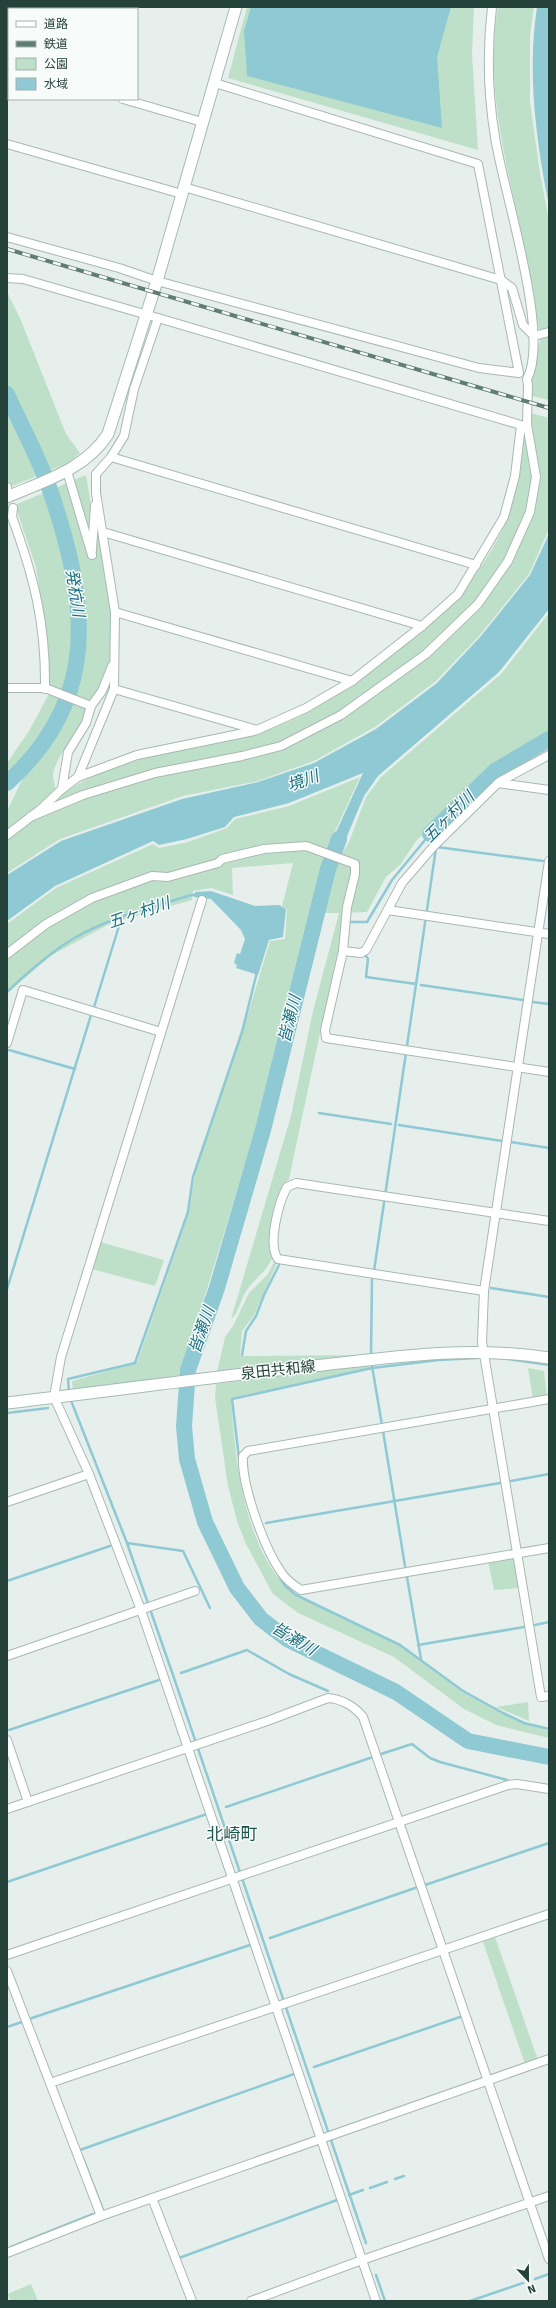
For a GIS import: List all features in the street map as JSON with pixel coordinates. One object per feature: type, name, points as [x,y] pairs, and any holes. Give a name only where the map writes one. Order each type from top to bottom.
[{"type":"street","points":[[7,497],[65,472],[89,458],[100,447],[108,434],[157,281],[236,7]]},
{"type":"street","points":[[7,835],[62,789],[78,778],[136,755],[257,730],[306,708],[352,681],[422,626],[458,594],[476,565],[504,517],[515,476],[524,425],[528,385],[527,378],[531,370],[534,336],[522,261],[495,138],[489,73],[492,7]]},
{"type":"street","points":[[215,83],[478,164],[519,373]]},
{"type":"street","points":[[126,100],[202,122]]},
{"type":"street","points":[[7,144],[183,191],[501,280],[512,288],[523,325],[534,336]]},
{"type":"street","points":[[7,237],[119,268],[157,281],[479,368],[519,373],[527,378]]},
{"type":"street","points":[[7,278],[23,279],[147,314],[524,425]]},
{"type":"street","points":[[65,472],[92,555],[96,474],[111,457],[124,436],[134,390],[158,318]]},
{"type":"street","points":[[534,336],[548,333]]},
{"type":"street","points":[[30,817],[83,795],[155,773],[242,756],[281,746],[341,715],[426,654],[478,604],[508,561],[530,512],[536,477],[524,425]]},
{"type":"street","points":[[111,457],[476,565]]},
{"type":"street","points":[[78,778],[114,689],[115,612],[96,493]]},
{"type":"street","points":[[11,514],[30,564],[40,607],[46,651],[46,689]]},
{"type":"street","points":[[103,532],[422,626]]},
{"type":"street","points":[[115,612],[352,681]]},
{"type":"street","points":[[62,789],[68,752],[86,723],[91,706],[102,691],[114,659]]},
{"type":"street","points":[[7,688],[46,689],[91,706]]},
{"type":"street","points":[[114,689],[257,730]]},
{"type":"street","points":[[343,951],[361,953],[366,950],[402,883],[435,845],[498,783],[549,755]]},
{"type":"street","points":[[498,783],[549,790]]},
{"type":"street","points":[[7,954],[46,924],[92,898],[152,876],[168,877],[218,863],[222,859],[264,849],[306,846],[314,850],[352,861],[355,864],[355,874],[347,907],[343,951],[325,1030],[326,1038],[549,1072]]},
{"type":"street","points":[[549,861],[484,1291],[483,1351],[541,1697],[549,1696]]},
{"type":"street","points":[[202,900],[61,1357],[57,1397],[143,1609],[278,2006],[326,2136],[362,2260],[376,2301]]},
{"type":"street","points":[[388,910],[549,934]]},
{"type":"street","points":[[7,1043],[23,990],[161,1032]]},
{"type":"street","points":[[484,1291],[283,1261],[275,1255],[276,1220],[283,1194],[287,1186],[291,1184],[549,1221]]},
{"type":"street","name":"泉田共和線","points":[[7,1403],[211,1377],[415,1355],[483,1351],[549,1358]]},
{"type":"street","points":[[549,1399],[248,1451],[243,1456],[243,1463],[251,1500],[273,1559],[290,1583],[301,1590],[549,1548]]},
{"type":"street","points":[[7,1502],[89,1474]]},
{"type":"street","points":[[7,1656],[195,1592]]},
{"type":"street","points":[[7,1809],[190,1748],[328,1698],[336,1699],[358,1711],[363,1717],[442,1951],[549,2259]]},
{"type":"street","points":[[7,1740],[28,1802]]},
{"type":"street","points":[[7,1955],[508,1785],[517,1784],[549,1789]]},
{"type":"street","points":[[50,2083],[549,1914]]},
{"type":"street","points":[[7,1971],[101,2216]]},
{"type":"street","points":[[7,2253],[101,2216],[326,2136],[549,2060]]},
{"type":"street","points":[[251,2301],[362,2260],[549,2196]]},
{"type":"street","points":[[152,2198],[192,2301]]},
{"type":"green space","points":[[247,7],[474,7],[472,54],[478,150],[228,78]]},
{"type":"green space","points":[[498,7],[534,7],[530,36],[530,102],[540,173],[549,221],[549,329],[539,331],[528,263],[499,125],[494,66],[494,37]]},
{"type":"green space","points":[[7,292],[20,318],[66,434],[80,453],[68,463],[10,487],[7,476]]},
{"type":"green space","points":[[549,336],[549,400],[532,396],[532,371],[540,338]]},
{"type":"green space","points":[[531,413],[549,418],[549,529],[529,574],[480,635],[436,681],[375,727],[314,761],[258,781],[183,796],[60,839],[7,873],[7,811],[22,780],[57,733],[73,703],[87,709],[84,717],[57,761],[54,769],[53,776],[58,798],[80,783],[127,763],[152,756],[254,734],[300,717],[321,705],[361,678],[417,631],[451,605],[474,577],[503,529],[511,506],[524,439]]},
{"type":"green space","points":[[86,475],[92,511],[100,532],[111,612],[111,659],[100,687],[89,700],[49,686],[49,652],[36,567],[15,505]]},
{"type":"green space","points":[[549,613],[549,736],[493,767],[416,841],[400,865],[386,877],[367,912],[344,913],[341,950],[320,1033],[289,1179],[284,1185],[281,1193],[273,1256],[265,1270],[247,1290],[236,1314],[231,1319],[291,1116],[313,1011],[339,913],[322,913],[338,861],[349,842],[366,797],[381,777],[502,673]]},
{"type":"green space","points":[[49,694],[62,699],[40,738],[16,771],[7,773],[7,763],[29,731]]},
{"type":"green space","points":[[360,777],[327,849],[313,844],[309,851],[324,858],[265,1097],[180,1379],[73,1391],[72,1381],[137,1363],[189,1213],[196,1170],[237,1050],[270,941],[285,939],[287,909],[282,906],[293,863],[232,868],[233,895],[211,888],[193,891],[192,900],[111,923],[52,955],[7,993],[7,924],[56,888],[153,844],[159,848],[188,842],[227,828],[235,819],[289,806]]},
{"type":"green space","points":[[100,1242],[164,1260],[155,1286],[92,1269]]},
{"type":"green space","points":[[274,1262],[277,1263],[254,1315],[242,1331],[240,1356],[368,1355],[217,1372],[225,1337],[233,1326],[249,1293],[268,1274]]},
{"type":"green space","points":[[369,1365],[369,1368],[231,1398],[236,1449],[245,1504],[253,1531],[264,1555],[278,1577],[295,1596],[400,1646],[462,1692],[523,1723],[549,1731],[549,1738],[496,1725],[464,1709],[394,1657],[298,1613],[273,1594],[246,1544],[237,1521],[228,1486],[215,1398],[216,1384]]},
{"type":"green space","points":[[528,1368],[544,1371],[547,1397],[533,1400]]},
{"type":"green space","points":[[512,1557],[515,1560],[519,1588],[494,1590],[488,1561]]},
{"type":"green space","points":[[528,1702],[529,1721],[496,1707]]},
{"type":"green space","points":[[495,1937],[538,2060],[525,2064],[483,1942]]},
{"type":"green space","points":[[31,2284],[38,2301],[10,2301],[8,2294]]},
{"type":"water","points":[[251,7],[451,7],[437,57],[442,128],[247,76],[244,31]]},
{"type":"water","points":[[537,7],[549,7],[549,206],[540,157],[534,107],[533,57]]},
{"type":"water","name":"境川","points":[[549,534],[549,609],[499,672],[378,776],[364,796],[340,853],[328,850],[363,773],[289,803],[234,817],[225,827],[187,839],[159,845],[153,841],[55,886],[7,921],[7,875],[61,841],[182,799],[258,782],[314,763],[376,729],[437,683],[481,636],[530,575]]},
{"type":"water","points":[[211,891],[255,906],[279,905],[286,909],[283,937],[269,940],[258,975],[236,968],[237,965],[234,963],[237,953],[240,954],[245,939],[241,930],[211,899],[194,897],[195,892]]},
{"type":"waterway","name":"発杭川","points":[[7,394],[36,455],[51,493],[64,534],[73,573],[78,611],[78,648],[72,683],[59,718],[37,751],[7,783]]},
{"type":"waterway","name":"五ヶ村川","points":[[430,834],[495,771],[549,739]]},
{"type":"waterway","name":"五ヶ村川","points":[[348,922],[367,922],[392,880],[430,834],[434,843]]},
{"type":"waterway","name":"皆瀬川","points":[[339,839],[328,869],[263,1130],[217,1288],[188,1370],[184,1426],[187,1459],[205,1522],[237,1588],[261,1619],[287,1639],[396,1692],[468,1741],[549,1757]]},
{"type":"waterway","points":[[437,847],[543,861]]},
{"type":"waterway","points":[[374,1271],[436,848]]},
{"type":"waterway","name":"五ヶ村川","points":[[7,992],[45,958],[85,932],[130,914],[191,895],[197,895]]},
{"type":"waterway","points":[[94,1007],[119,926]]},
{"type":"waterway","points":[[366,956],[368,959],[366,977],[416,984]]},
{"type":"waterway","points":[[69,1393],[68,1379],[135,1363],[188,1212],[193,1177],[242,1032],[257,972]]},
{"type":"waterway","points":[[421,985],[523,1000]]},
{"type":"waterway","points":[[533,1002],[549,1004]]},
{"type":"waterway","points":[[7,1289],[91,1015]]},
{"type":"waterway","points":[[9,1050],[75,1069]]},
{"type":"waterway","points":[[319,1113],[391,1124]]},
{"type":"waterway","points":[[399,1125],[502,1141]]},
{"type":"waterway","points":[[511,1142],[549,1148]]},
{"type":"waterway","points":[[242,1355],[246,1331],[256,1316],[264,1295],[279,1265]]},
{"type":"waterway","points":[[371,1354],[372,1279]]},
{"type":"waterway","points":[[491,1288],[549,1297]]},
{"type":"waterway","points":[[240,1467],[232,1399],[372,1368],[439,1360],[477,1358]]},
{"type":"waterway","points":[[508,1359],[549,1365]]},
{"type":"waterway","points":[[372,1366],[382,1425]]},
{"type":"waterway","points":[[70,1398],[127,1543],[366,2243]]},
{"type":"waterway","points":[[7,1413],[48,1408]]},
{"type":"waterway","points":[[383,1431],[405,1566]]},
{"type":"waterway","points":[[511,1481],[549,1474]]},
{"type":"waterway","points":[[266,1523],[500,1483]]},
{"type":"waterway","points":[[127,1543],[183,1551],[210,1608]]},
{"type":"waterway","points":[[7,1581],[110,1546]]},
{"type":"waterway","points":[[271,1562],[285,1586],[296,1595],[400,1645],[463,1691],[503,1713],[524,1723],[549,1729]]},
{"type":"waterway","points":[[407,1577],[421,1659]]},
{"type":"waterway","points":[[535,1625],[549,1622]]},
{"type":"waterway","points":[[418,1645],[524,1627]]},
{"type":"waterway","points":[[181,1673],[247,1650],[289,1674],[328,1691]]},
{"type":"waterway","points":[[9,1730],[159,1680]]},
{"type":"waterway","points":[[381,1754],[412,1744],[430,1758],[440,1762],[507,1780]]},
{"type":"waterway","points":[[226,1807],[373,1757]]},
{"type":"waterway","points":[[7,1882],[207,1814]]},
{"type":"waterway","points":[[425,1885],[549,1843]]},
{"type":"waterway","points":[[270,1938],[418,1887]]},
{"type":"waterway","points":[[29,2019],[250,1945]]},
{"type":"waterway","points":[[314,2067],[460,2017]]},
{"type":"waterway","points":[[7,2027],[22,2022]]},
{"type":"waterway","points":[[80,2150],[294,2074]]},
{"type":"waterway","points":[[83,2158],[103,2210]]},
{"type":"waterway","points":[[395,2179],[404,2176]]},
{"type":"waterway","points":[[370,2188],[387,2182]]},
{"type":"waterway","points":[[349,2195],[363,2190]]},
{"type":"waterway","points":[[179,2258],[337,2200]]},
{"type":"waterway","points":[[11,2247],[93,2214]]},
{"type":"waterway","points":[[535,2279],[549,2274]]},
{"type":"waterway","points":[[376,2275],[385,2301]]},
{"type":"waterway","points":[[470,2301],[523,2283]]},
{"type":"railway","points":[[7,249],[549,408]]},
{"type":"district","name":"北崎町","points":[[232,1834]]}]
